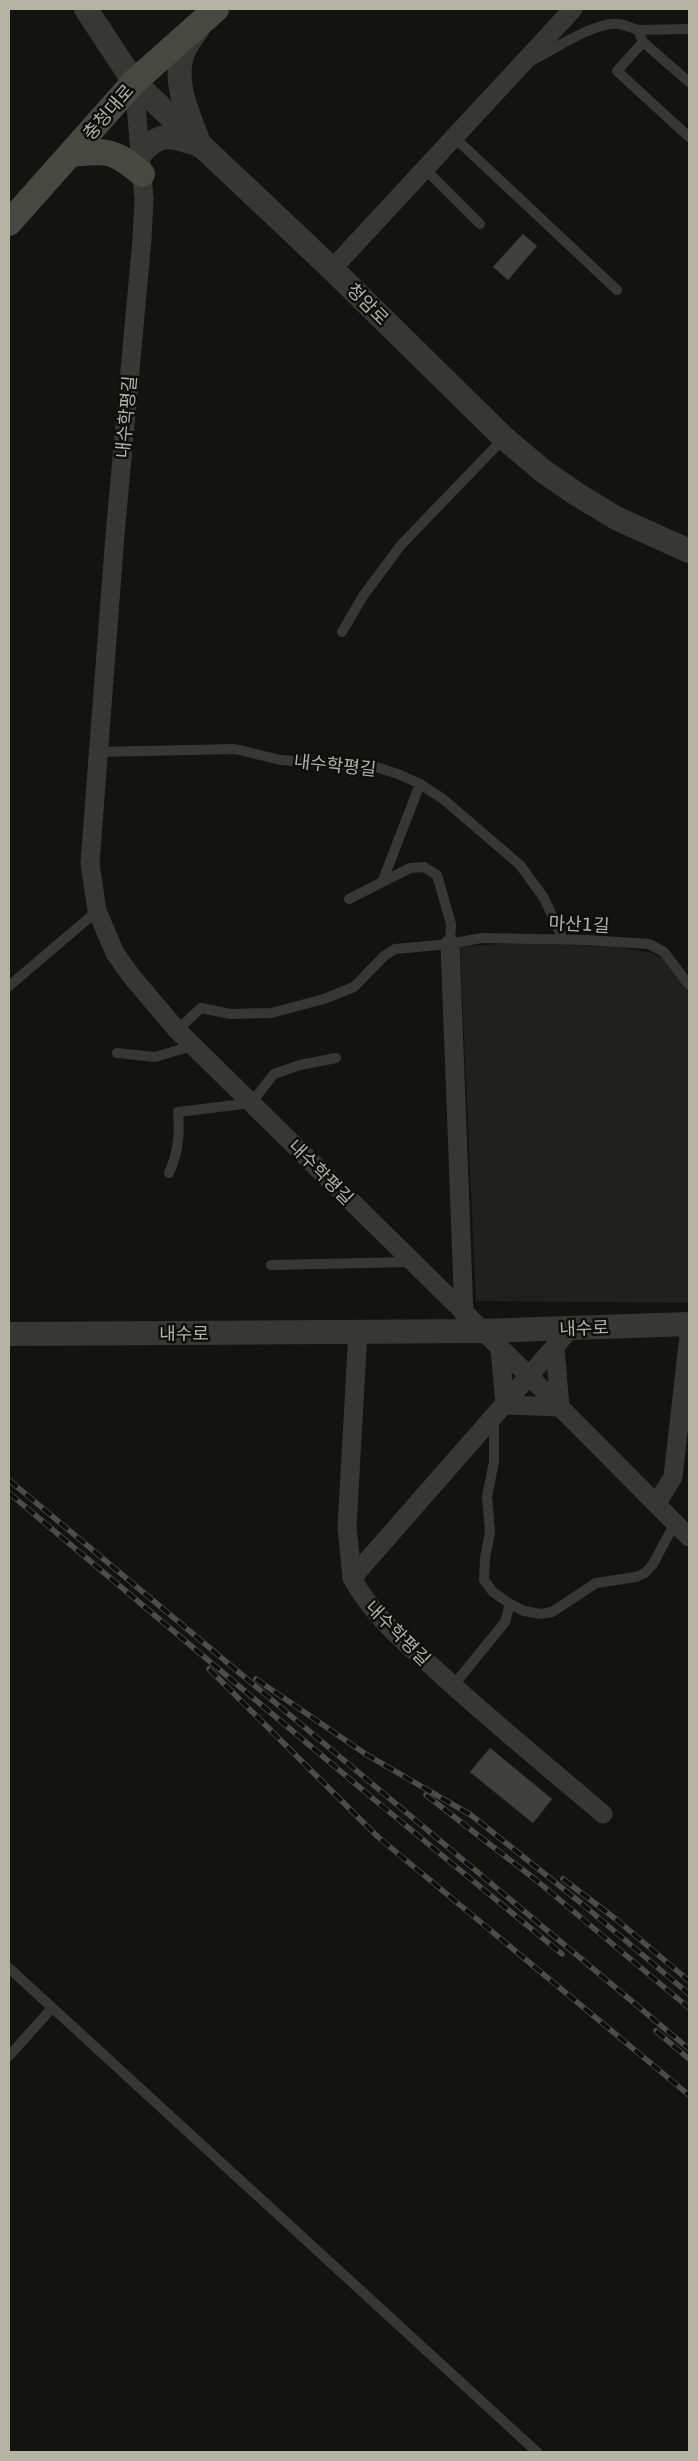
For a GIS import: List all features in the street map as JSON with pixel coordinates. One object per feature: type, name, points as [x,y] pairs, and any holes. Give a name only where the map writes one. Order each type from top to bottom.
[{"type":"main road","name":"충청대로","points":[[9,199],[130,76],[204,13]]},
{"type":"main road","name":"충청대로","points":[[9,223],[72,154],[130,76]]},
{"type":"main road","points":[[72,154],[96,151],[112,153],[141,164]]},
{"type":"street","name":"청암로","points":[[86,9],[130,76],[201,146],[332,269],[504,438],[543,471],[578,495],[624,522],[689,551]]},
{"type":"street","points":[[332,269],[573,9]]},
{"type":"street","points":[[201,146],[188,116],[182,91],[180,70],[183,51],[204,13]]},
{"type":"street","name":"내수학평길","points":[[130,76],[144,199],[115,535],[90,863],[97,910],[115,953],[132,977],[192,1046],[530,1377],[689,1537]]},
{"type":"street","points":[[141,164],[151,142],[164,136],[201,146]]},
{"type":"street","points":[[450,944],[464,1314]]},
{"type":"street","name":"내수로","points":[[9,1334],[482,1331],[689,1324]]},
{"type":"street","points":[[352,1578],[500,1412],[571,1328]]},
{"type":"street","points":[[352,1578],[347,1527],[358,1332]]},
{"type":"street","points":[[657,1504],[681,1478],[689,1335]]},
{"type":"street","points":[[500,1348],[500,1412]]},
{"type":"street","points":[[500,1412],[560,1407],[555,1348]]},
{"type":"street","name":"내수학평길","points":[[352,1578],[378,1618],[453,1686],[603,1814]]},
{"type":"lane","points":[[522,66],[593,29],[606,25],[618,24],[638,30],[687,31]]},
{"type":"lane","points":[[638,30],[643,42],[689,82]]},
{"type":"lane","points":[[643,42],[616,71],[689,137]]},
{"type":"lane","points":[[454,137],[617,290]]},
{"type":"lane","points":[[425,168],[480,224]]},
{"type":"lane","points":[[342,632],[363,596],[401,545],[504,438]]},
{"type":"lane","name":"내수학평길","points":[[99,752],[235,749],[281,760],[376,767],[420,784],[443,800],[520,865],[544,898],[563,939]]},
{"type":"lane","points":[[383,880],[420,784]]},
{"type":"lane","points":[[177,1030],[201,1008],[230,1014],[270,1013],[324,999],[354,987],[384,956],[395,949],[450,944],[451,924],[436,875],[424,867],[410,868],[383,880],[349,899]]},
{"type":"lane","points":[[9,986],[97,910]]},
{"type":"lane","name":"마산1길","points":[[450,944],[481,938],[563,939],[649,944],[664,952],[689,985]]},
{"type":"lane","points":[[117,1053],[154,1056],[192,1046]]},
{"type":"lane","points":[[169,1173],[177,1149],[179,1132],[178,1112],[251,1103],[274,1074],[300,1065],[336,1058]]},
{"type":"lane","points":[[271,1265],[411,1262]]},
{"type":"lane","points":[[500,1412],[494,1462],[487,1496],[490,1532],[485,1558],[484,1580],[493,1592],[510,1604],[524,1611],[541,1614],[552,1612],[596,1583],[636,1577],[645,1573],[653,1564],[675,1523]]},
{"type":"lane","points":[[453,1686],[505,1622],[510,1604]]},
{"type":"lane","points":[[9,1968],[537,2452]]},
{"type":"lane","points":[[9,2056],[52,2008]]},
{"type":"shaded area","points":[[513,943],[619,947],[651,953],[668,960],[679,972],[689,995],[689,1303],[476,1301],[460,947]]},
{"type":"building","points":[[523,234],[537,246],[508,280],[493,267]]},
{"type":"building","points":[[490,1748],[552,1799],[533,1823],[470,1772]]},
{"type":"railway","points":[[9,1480],[689,2049]]},
{"type":"railway","points":[[9,1493],[376,1801],[562,1954]]},
{"type":"railway","points":[[209,1669],[378,1837],[689,2095]]},
{"type":"railway","points":[[256,1679],[367,1755],[471,1815],[581,1903],[689,1994]]},
{"type":"railway","points":[[426,1795],[536,1880],[689,2008]]},
{"type":"railway","points":[[563,1879],[617,1920],[689,1981]]},
{"type":"railway","points":[[656,2031],[689,2059]]}]
